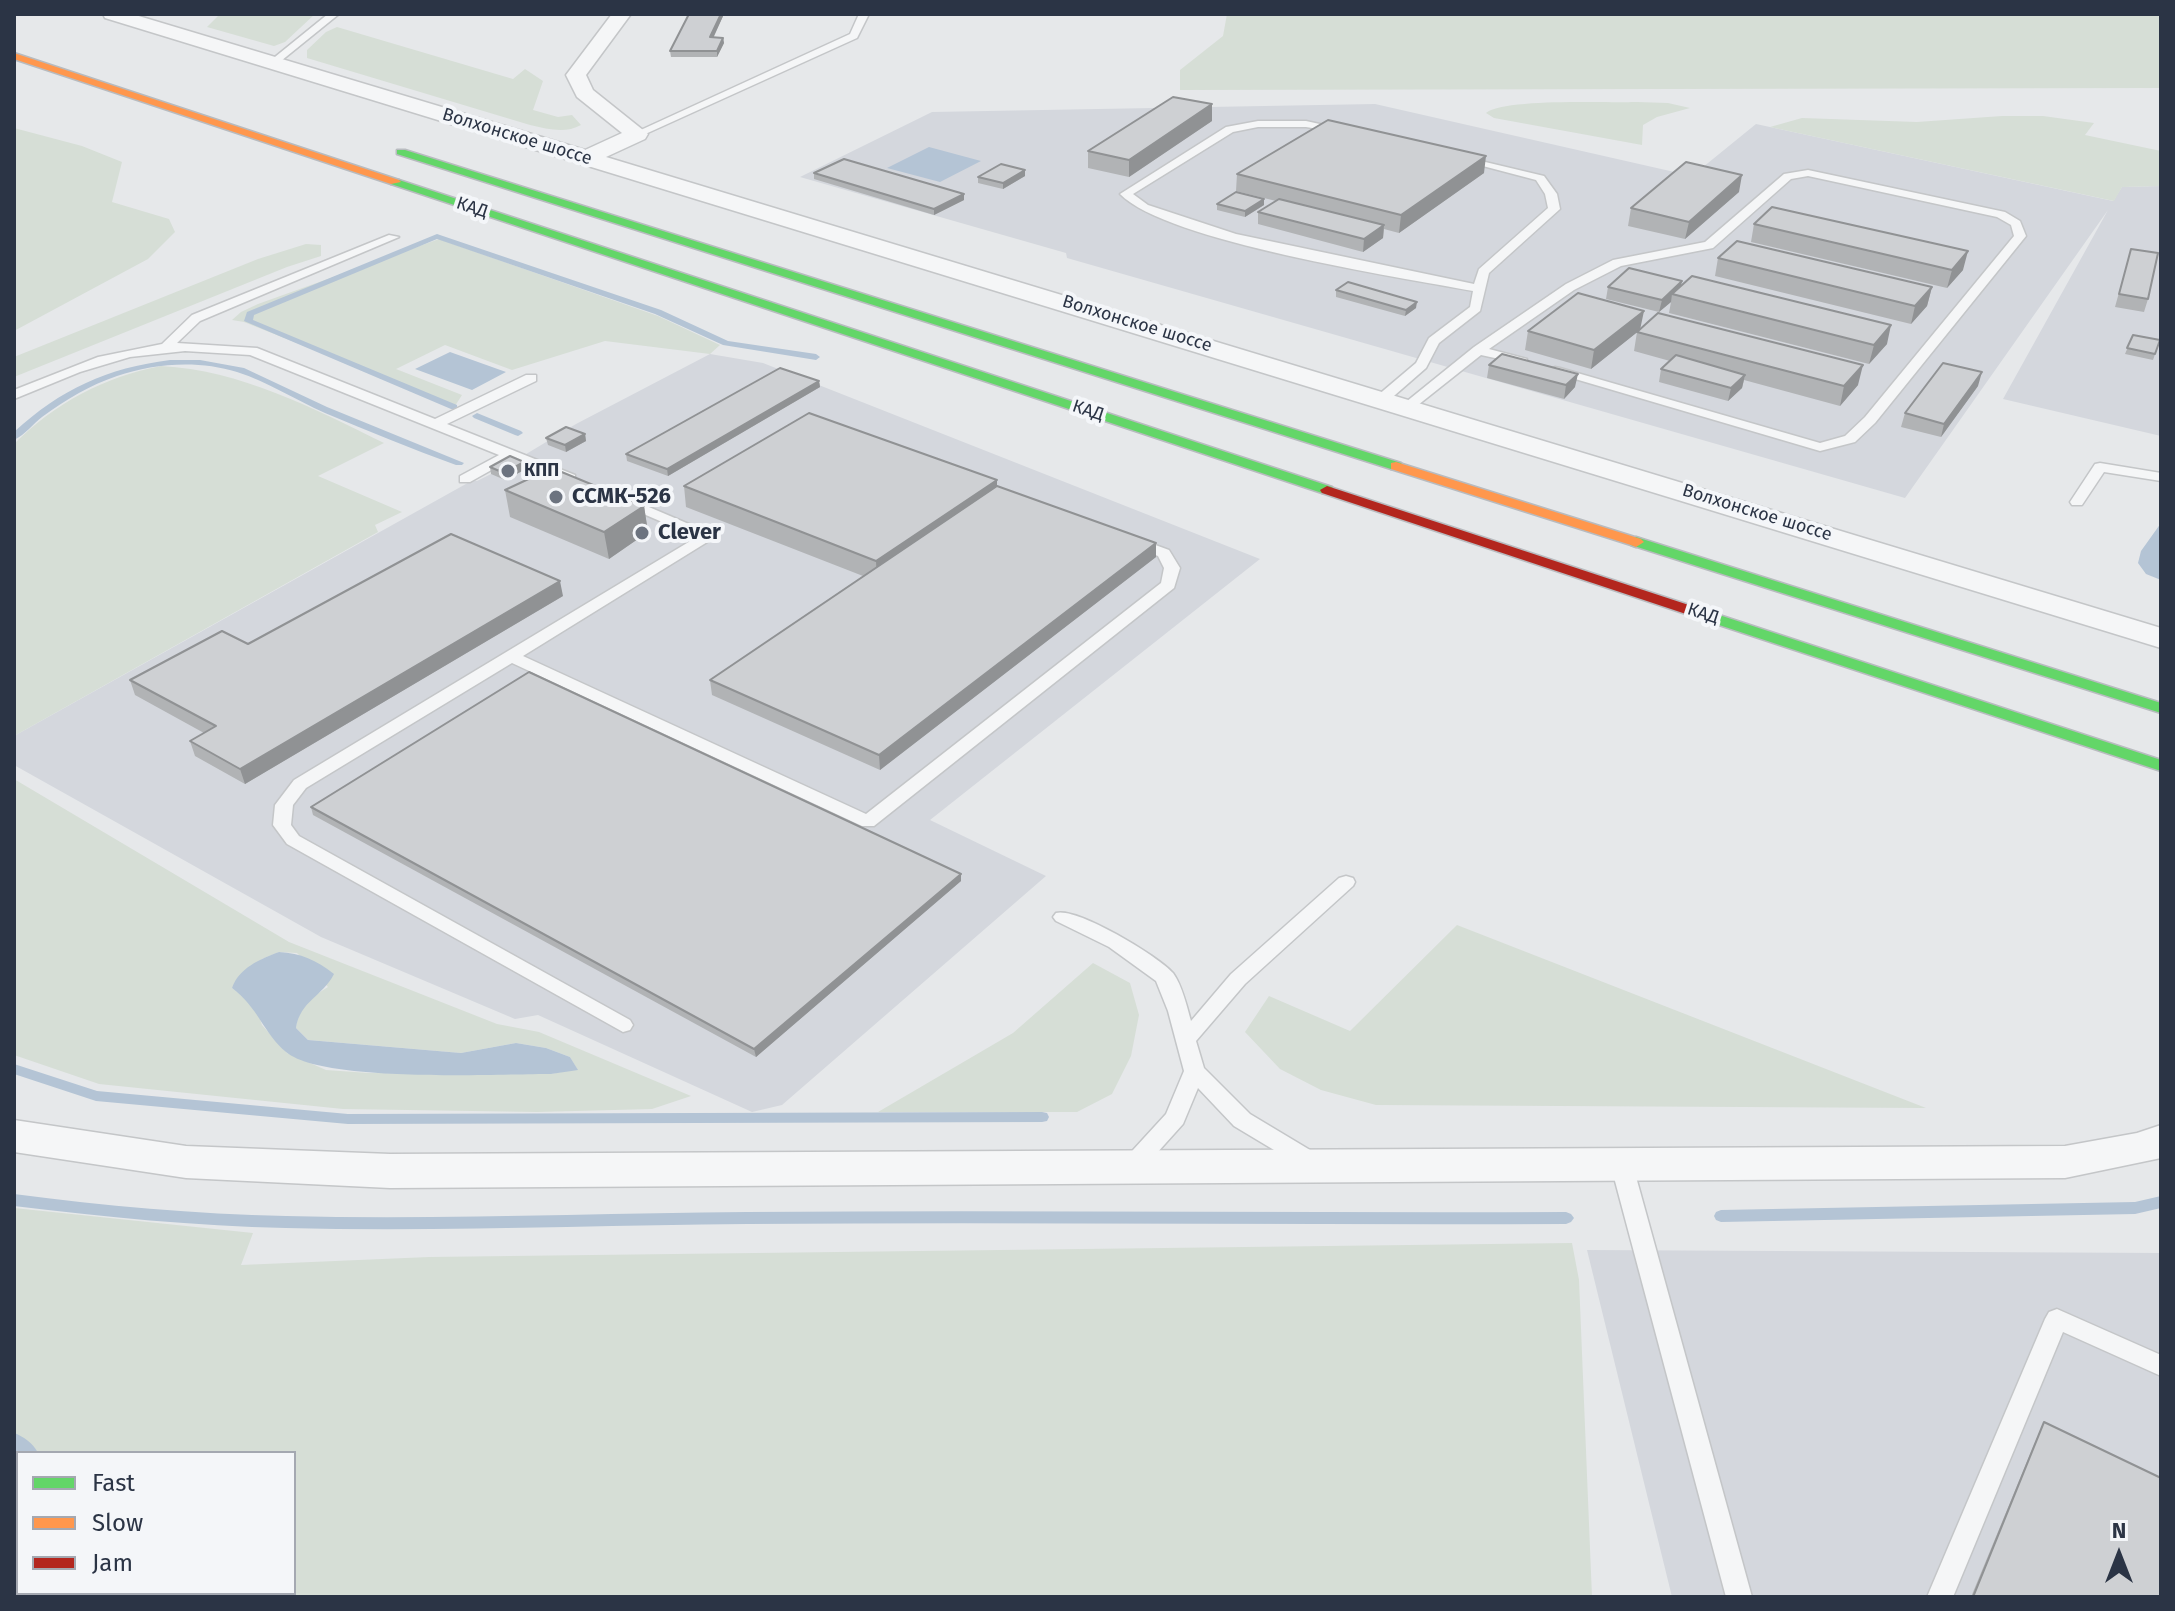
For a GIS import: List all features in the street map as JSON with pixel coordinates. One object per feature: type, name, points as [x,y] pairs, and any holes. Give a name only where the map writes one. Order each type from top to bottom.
[{"type":"highway","name":"КАД","points":[[14,56],[2161,766]]},
{"type":"highway","name":"КАД","points":[[379,145],[804,282],[2161,708]]},
{"type":"street","points":[[586,158],[637,134],[584,93],[576,75],[622,14]]},
{"type":"street","name":"Волхонское шоссе","points":[[119,15],[2161,638]]},
{"type":"street","points":[[14,1136],[186,1162],[390,1171],[2065,1162],[2142,1148],[2161,1141]]},
{"type":"lane","points":[[273,63],[334,14]]},
{"type":"lane","points":[[637,134],[854,36],[864,14]]},
{"type":"lane","points":[[1360,134],[1306,124],[1258,124],[1230,129],[1126,194],[1130,201],[1170,219],[1288,250],[1480,289]]},
{"type":"lane","points":[[1395,402],[1434,341],[1476,308],[1483,272],[1554,209],[1551,194],[1540,178],[1456,156]]},
{"type":"lane","points":[[1395,402],[1479,350],[1570,287],[1617,263],[1709,245],[1788,176],[1808,173],[2001,214],[2016,223],[2020,236],[1870,420],[1850,439],[1820,447],[1479,350]]},
{"type":"lane","points":[[168,345],[196,318],[393,237]]},
{"type":"lane","points":[[14,395],[120,352],[168,345],[211,345],[252,351],[709,536],[300,784],[284,805],[282,825],[293,840],[623,1025]]},
{"type":"lane","points":[[436,424],[531,378]]},
{"type":"lane","points":[[465,479],[510,454]]},
{"type":"lane","points":[[2077,502],[2100,467],[2161,477]]},
{"type":"lane","points":[[511,656],[868,822],[1168,585],[1172,568],[1164,553],[1119,537]]},
{"type":"lane","points":[[1186,1040],[1238,979],[1346,882]]},
{"type":"lane","points":[[1063,917],[1116,942],[1165,977],[1194,1071],[1242,1120],[1321,1167]]},
{"type":"lane","points":[[1130,1168],[1175,1118],[1194,1071]]},
{"type":"lane","points":[[1622,1166],[1739,1597]]},
{"type":"lane","points":[[1940,1597],[2057,1319],[2161,1366]]},
{"type":"shaded area","points":[[220,14],[315,14],[285,42],[274,46],[207,27]]},
{"type":"shaded area","points":[[1227,14],[2161,14],[2161,88],[1180,90],[1180,70],[1223,36]]},
{"type":"shaded area","points":[[337,27],[513,79],[525,69],[543,81],[533,110],[558,117],[572,115],[581,125],[563,130],[530,125],[307,58],[307,50],[326,32]]},
{"type":"shaded area","points":[[1534,103],[1668,103],[1690,108],[1657,117],[1643,125],[1642,145],[1494,118],[1486,113],[1496,108]]},
{"type":"shaded area","points":[[1375,104],[1692,176],[1756,124],[2113,201],[2122,187],[2161,186],[2161,436],[2003,399],[2108,210],[1905,498],[1067,258],[1066,253],[800,177],[932,112]]},
{"type":"shaded area","points":[[2043,116],[2094,123],[2085,135],[2161,151],[2161,186],[2122,187],[2114,201],[1770,127],[1802,118],[1917,122]]},
{"type":"shaded area","points":[[14,128],[82,146],[122,162],[112,202],[169,219],[175,232],[148,259],[14,331]]},
{"type":"shaded area","points":[[439,239],[658,316],[720,345],[710,354],[605,341],[512,370],[445,345],[396,369],[462,395],[455,406],[244,322],[232,320],[258,304]]},
{"type":"shaded area","points":[[306,244],[321,245],[321,256],[14,377],[14,357],[258,259]]},
{"type":"shaded area","points":[[710,354],[763,363],[1260,559],[930,820],[1046,876],[782,1105],[752,1112],[538,1015],[515,1019],[321,937],[14,765],[14,736],[473,480],[477,481],[503,468],[576,424]]},
{"type":"shaded area","points":[[161,366],[190,369],[248,383],[303,404],[384,443],[318,476],[402,512],[375,525],[378,532],[14,736],[14,444],[46,416],[82,394],[120,377]]},
{"type":"shaded area","points":[[14,779],[289,942],[497,1024],[539,1032],[691,1096],[652,1109],[537,1112],[343,1109],[99,1084],[14,1055]],"holes":[[[279,952],[297,953],[328,987],[311,999],[300,1014],[296,1028],[308,1040],[461,1053],[516,1043],[546,1048],[570,1057],[577,1069],[551,1074],[326,1070],[287,1053],[262,1025],[258,1013],[232,988],[262,959]]]},
{"type":"shaded area","points":[[1457,925],[1926,1108],[1376,1105],[1321,1090],[1280,1069],[1245,1032],[1269,996],[1350,1031]]},
{"type":"shaded area","points":[[1093,963],[1130,983],[1139,1015],[1131,1056],[1112,1094],[1077,1112],[878,1112],[1013,1033]]},
{"type":"shaded area","points":[[14,1208],[253,1233],[241,1265],[429,1257],[1572,1243],[1579,1280],[1592,1597],[14,1597]]},
{"type":"shaded area","points":[[1587,1250],[2161,1253],[2161,1597],[1672,1597]]},
{"type":"water","points":[[929,147],[981,161],[940,182],[887,168]]},
{"type":"water","points":[[450,352],[506,372],[472,390],[415,369]]},
{"type":"water","points":[[2161,523],[2161,580],[2146,574],[2138,563],[2141,551]]},
{"type":"water","points":[[279,952],[308,958],[334,974],[298,1019],[296,1028],[308,1040],[461,1053],[516,1043],[546,1048],[570,1057],[578,1070],[551,1074],[412,1075],[335,1069],[306,1062],[278,1045],[248,1003],[232,988],[245,970]]},
{"type":"building","points":[[689,14],[721,14],[710,37],[723,38],[717,51],[670,51]]},
{"type":"building","points":[[1173,97],[1212,104],[1129,160],[1088,151]]},
{"type":"building","points":[[1328,120],[1486,156],[1401,215],[1237,174]]},
{"type":"building","points":[[844,159],[964,194],[934,209],[814,173]]},
{"type":"building","points":[[1686,162],[1742,175],[1689,222],[1631,208]]},
{"type":"building","points":[[1001,164],[1025,170],[1003,183],[978,177]]},
{"type":"building","points":[[1236,192],[1264,199],[1245,211],[1217,204]]},
{"type":"building","points":[[1279,199],[1384,225],[1364,239],[1258,212]]},
{"type":"building","points":[[1772,207],[1968,251],[1952,270],[1754,224]]},
{"type":"building","points":[[1737,241],[1932,287],[1915,306],[1718,258]]},
{"type":"building","points":[[2131,249],[2158,253],[2148,299],[2119,294]]},
{"type":"building","points":[[1629,268],[1682,281],[1662,300],[1608,287]]},
{"type":"building","points":[[1692,276],[1891,325],[1874,345],[1672,294]]},
{"type":"building","points":[[1348,282],[1417,302],[1406,310],[1336,290]]},
{"type":"building","points":[[1578,293],[1644,311],[1594,350],[1528,331]]},
{"type":"building","points":[[1658,313],[1863,365],[1844,386],[1637,332]]},
{"type":"building","points":[[2133,335],[2160,340],[2155,354],[2127,348]]},
{"type":"building","points":[[1502,354],[1578,374],[1566,385],[1489,365]]},
{"type":"building","points":[[1676,355],[1745,375],[1731,388],[1661,369]]},
{"type":"building","points":[[1943,363],[1982,372],[1944,424],[1905,413]]},
{"type":"building","points":[[780,368],[819,381],[667,469],[626,454]]},
{"type":"building","points":[[809,413],[997,480],[876,561],[684,486]]},
{"type":"building","points":[[566,427],[585,434],[565,445],[546,438]]},
{"type":"building","points":[[510,456],[524,462],[504,473],[490,467]]},
{"type":"building","points":[[552,468],[644,506],[604,532],[505,490]]},
{"type":"building","points":[[997,486],[1156,543],[879,755],[710,680]]},
{"type":"building","points":[[451,534],[560,581],[240,769],[190,741],[216,726],[130,680],[222,631],[248,644]]},
{"type":"building","points":[[529,672],[961,874],[754,1049],[311,807]]},
{"type":"building","points":[[2044,1422],[2161,1478],[2161,1597],[1973,1597]]},
{"type":"waterway","points":[[454,407],[248,321],[250,314],[437,236],[658,312],[726,343],[816,357]]},
{"type":"waterway","points":[[14,437],[60,399],[113,374],[170,362],[200,363],[229,367],[252,375],[324,409],[459,463]]},
{"type":"waterway","points":[[477,416],[518,433]]},
{"type":"waterway","points":[[14,1069],[96,1096],[348,1119],[1042,1117]]},
{"type":"waterway","points":[[14,1200],[104,1211],[285,1222],[842,1217],[1566,1218]]},
{"type":"waterway","points":[[1721,1216],[2135,1208],[2161,1202]]},
{"type":"waterway","points":[[14,1440],[28,1451]]},
{"type":"traffic: fast","points":[[401,152],[1396,466]]},
{"type":"traffic: fast","points":[[395,182],[1327,490]]},
{"type":"traffic: fast","points":[[1636,542],[2161,708]]},
{"type":"traffic: fast","points":[[1707,616],[2161,766]]},
{"type":"traffic: slow","points":[[14,56],[395,182]]},
{"type":"traffic: slow","points":[[1396,466],[1636,542]]},
{"type":"traffic: jam","points":[[1327,490],[1707,616]]},
{"type":"place","name":"КПП","points":[[508,471]]},
{"type":"place","name":"ССМК-526","points":[[556,497]]},
{"type":"place","name":"Clever","points":[[642,533]]}]
